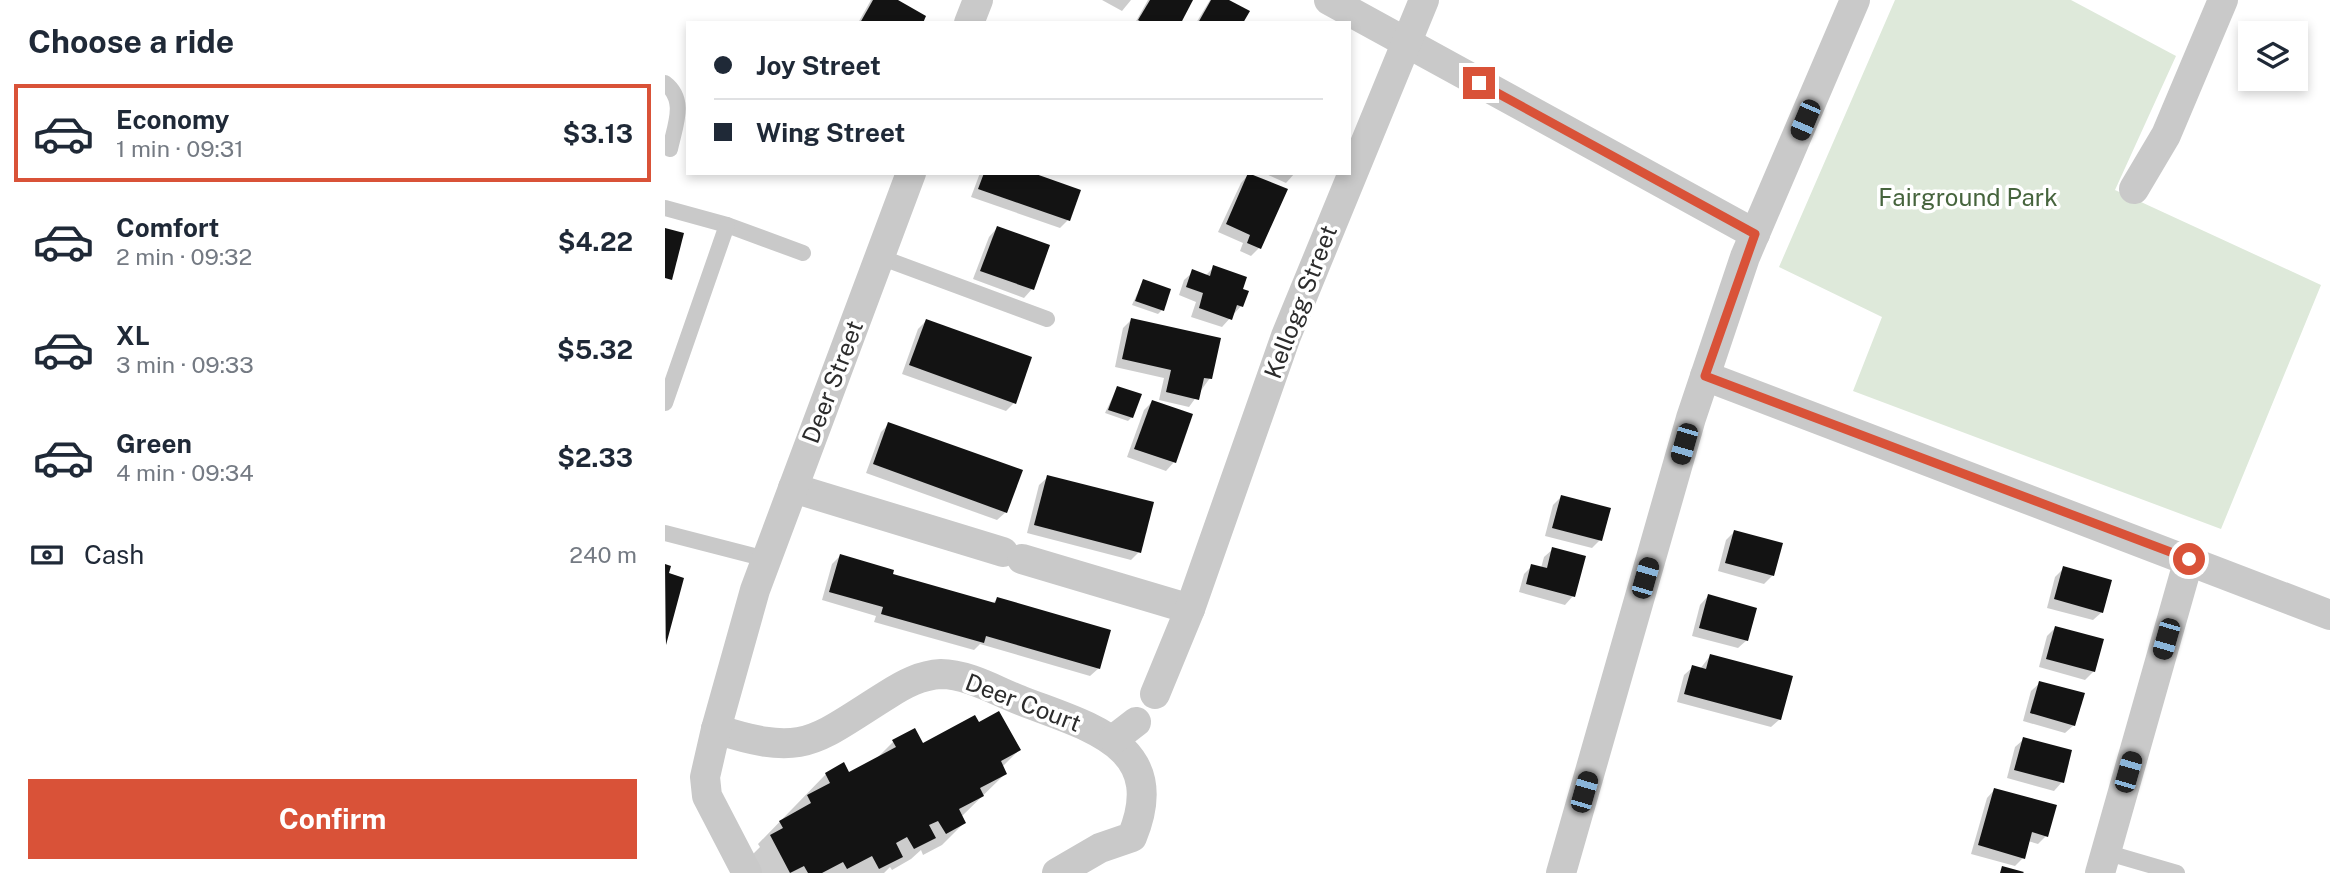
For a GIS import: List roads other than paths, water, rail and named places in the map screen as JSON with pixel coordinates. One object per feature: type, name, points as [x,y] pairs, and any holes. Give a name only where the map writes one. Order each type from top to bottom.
[{"type":"street","points":[[970,21],[978,0]]},
{"type":"street","points":[[1329,0],[1755,234]]},
{"type":"street","name":"Kellogg Street","points":[[1155,694],[1189,609],[1286,336],[1424,0]]},
{"type":"street","points":[[1562,873],[1705,376],[1755,234],[1855,0]]},
{"type":"street","points":[[2134,189],[2176,115],[2223,0]]},
{"type":"street","name":"Deer Street","points":[[716,729],[755,590],[910,175]]},
{"type":"street","points":[[1705,376],[2330,615]]},
{"type":"street","points":[[793,488],[1189,609]]},
{"type":"street","points":[[2103,863],[2189,559]]},
{"type":"street","name":"Deer Court","points":[[716,729],[755,741],[800,744],[824,734],[910,681],[941,674],[1125,731],[1143,796],[1132,837],[1100,848],[1057,873]]},
{"type":"street","points":[[716,729],[705,777],[707,796],[747,873]]},
{"type":"lane","points":[[665,83],[674,90],[679,103],[670,149]]},
{"type":"lane","points":[[665,208],[727,225],[803,253]]},
{"type":"lane","points":[[665,403],[727,225]]},
{"type":"lane","points":[[880,257],[1047,319]]},
{"type":"lane","points":[[665,533],[766,559]]},
{"type":"lane","points":[[2103,863],[2177,873]]},
{"type":"park label","name":"Fairground Park","points":[[1968,198]]}]
